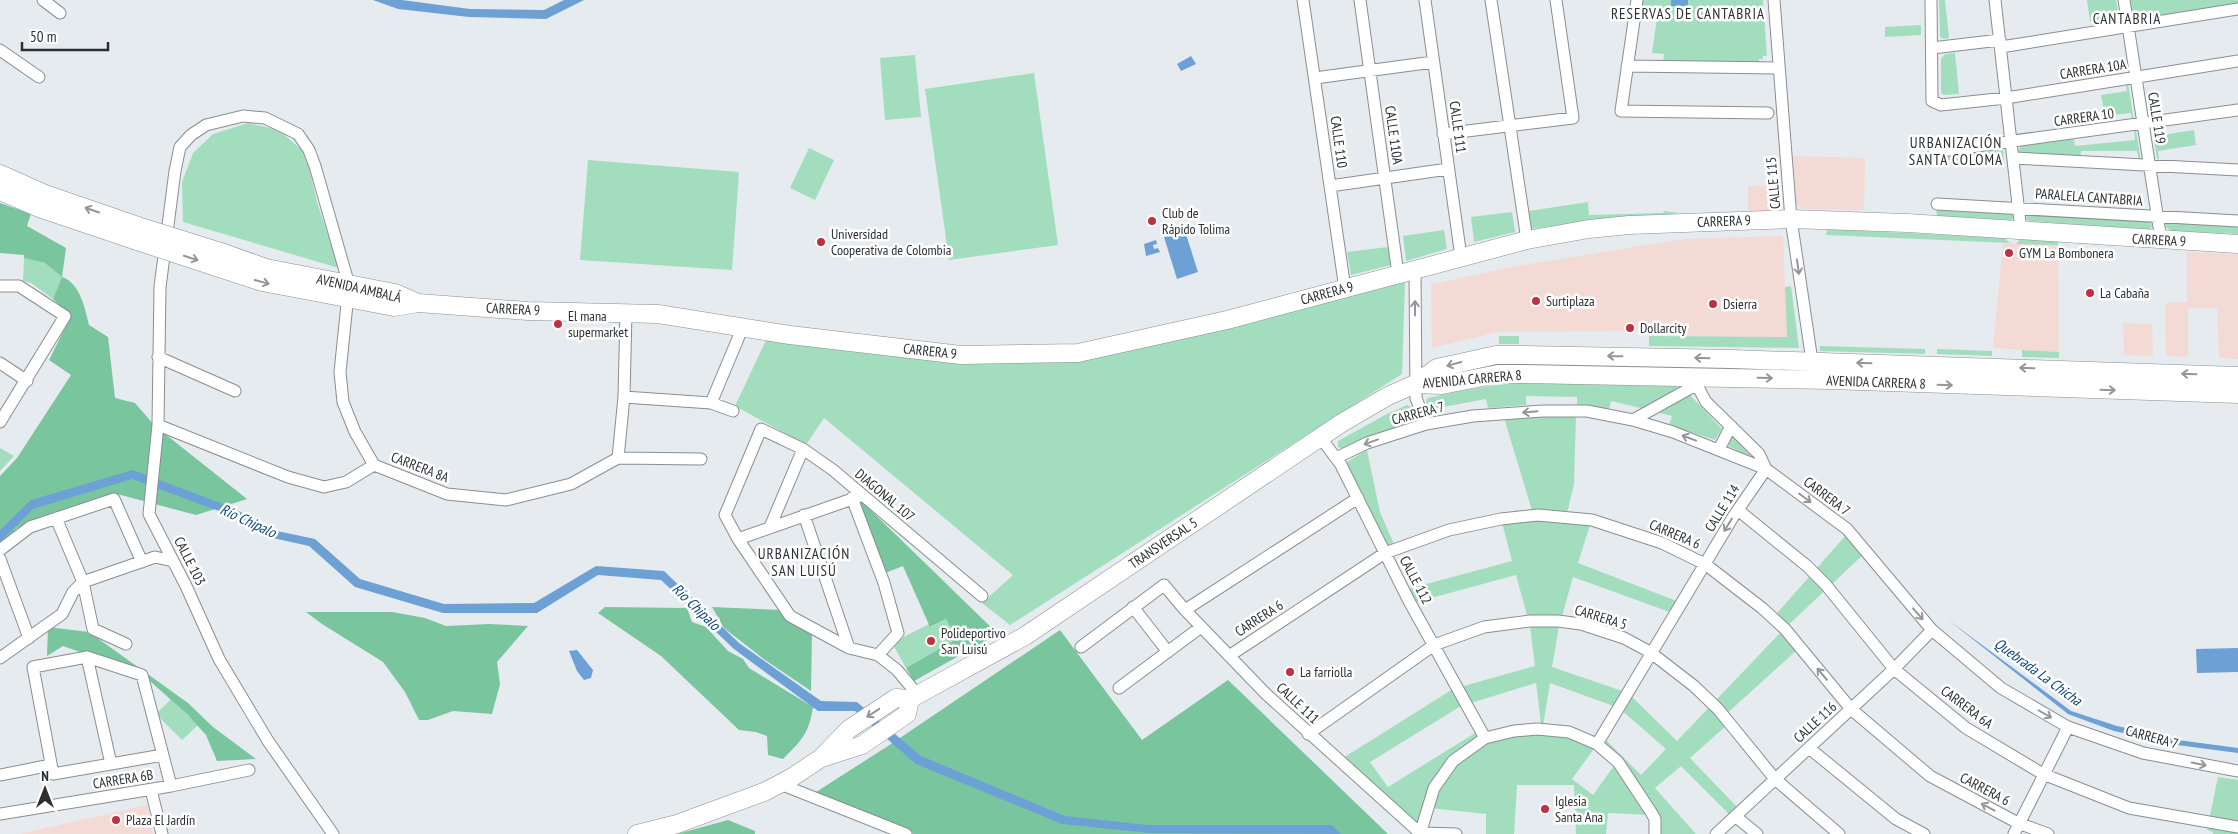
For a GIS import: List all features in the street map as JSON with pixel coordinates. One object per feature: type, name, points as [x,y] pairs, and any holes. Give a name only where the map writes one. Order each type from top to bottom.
[{"type":"main road","name":"AVENIDA AMBALÁ","points":[[0,174],[136,233]]},
{"type":"main road","name":"AVENIDA AMBALÁ","points":[[0,191],[39,208],[136,233],[218,259],[266,268],[394,307],[418,303]]},
{"type":"main road","name":"CARRERA 9","points":[[418,303],[528,310],[658,314],[742,329],[961,355],[1078,353],[1227,320],[1527,240],[1589,229],[1629,225],[1791,219],[1907,223],[2238,244]]},
{"type":"main road","name":"AVENIDA CARRERA 8","points":[[1415,384],[1437,368],[1496,356],[1664,357],[2238,376]]},
{"type":"main road","name":"AVENIDA CARRERA 8","points":[[1415,384],[1442,385],[1498,374],[1694,381],[2238,394]]},
{"type":"main road","name":"TRANSVERSAL 5","points":[[821,758],[849,729],[908,702],[1025,636],[1321,438],[1388,396],[1415,384]]},
{"type":"main road","name":"TRANSVERSAL 5","points":[[637,834],[677,824],[737,803],[780,784],[821,758],[862,744],[908,702]]},
{"type":"street","points":[[43,0],[60,13]]},
{"type":"street","name":"CALLE 110","points":[[1303,0],[1345,289]]},
{"type":"street","name":"CALLE 110A","points":[[1360,0],[1385,178],[1407,272]]},
{"type":"street","name":"CALLE 111","points":[[1424,0],[1461,257]]},
{"type":"street","points":[[1491,0],[1527,240]]},
{"type":"street","points":[[1444,134],[1573,118],[1559,0]]},
{"type":"street","points":[[1637,0],[1621,111],[1768,113]]},
{"type":"street","name":"CALLE 115","points":[[1774,0],[1791,219],[1812,361]]},
{"type":"street","points":[[1931,0],[1932,48],[2000,43],[2238,9]]},
{"type":"street","points":[[1995,0],[2021,230]]},
{"type":"street","name":"CALLE 119","points":[[2124,0],[2162,240]]},
{"type":"street","name":"CARRERA 10A","points":[[1932,48],[1932,101],[1941,105],[2006,98],[2238,61]]},
{"type":"street","points":[[0,50],[40,77]]},
{"type":"street","points":[[1315,78],[1433,62]]},
{"type":"street","points":[[1628,66],[1778,68]]},
{"type":"street","name":"CARRERA 10","points":[[1934,152],[2238,110]]},
{"type":"street","name":"CALLE 103","points":[[333,834],[268,741],[219,659],[149,514],[156,468],[162,264],[180,147],[191,135],[206,125],[243,116],[265,118],[298,134],[309,150],[316,166],[348,292]]},
{"type":"street","points":[[2014,158],[2238,170]]},
{"type":"street","points":[[1330,186],[1448,169]]},
{"type":"street","name":"PARALELA CANTABRIA","points":[[1938,204],[2019,207],[2158,218],[2238,221]]},
{"type":"street","points":[[1407,272],[1416,398],[1426,424]]},
{"type":"street","points":[[0,286],[19,286],[65,316],[0,422]]},
{"type":"street","points":[[348,292],[340,372],[343,402],[355,432],[374,465]]},
{"type":"street","points":[[626,312],[624,397],[618,458],[700,459]]},
{"type":"street","points":[[710,403],[742,329]]},
{"type":"street","points":[[158,357],[235,390]]},
{"type":"street","points":[[0,363],[27,380]]},
{"type":"street","points":[[1633,420],[1694,381],[1706,402],[1759,454],[1766,469]]},
{"type":"street","points":[[624,397],[710,403],[733,411]]},
{"type":"street","name":"CARRERA 7","points":[[1336,458],[1367,443],[1426,424],[1474,416],[1543,411],[1587,411],[1633,420],[1673,432],[1766,469],[1847,530],[1932,630],[2001,688],[2068,727],[2143,753],[2238,771]]},
{"type":"street","name":"CARRERA 8A","points":[[158,425],[288,477],[324,487],[346,482],[374,465],[447,494],[506,500],[571,484],[618,458]]},
{"type":"street","points":[[1719,449],[1731,426]]},
{"type":"street","name":"DIAGONAL 107","points":[[738,539],[725,515],[762,429],[803,449],[833,470],[857,497],[982,596]]},
{"type":"street","name":"CALLE 112","points":[[1321,438],[1336,458],[1358,498],[1385,553],[1485,738]]},
{"type":"street","points":[[770,527],[803,449]]},
{"type":"street","name":"CALLE 114","points":[[1597,744],[1650,652],[1738,510],[1766,469]]},
{"type":"street","points":[[878,655],[898,633],[857,497],[738,539],[790,616],[849,648],[878,655],[897,670],[908,702]]},
{"type":"street","points":[[1185,610],[1358,498]]},
{"type":"street","points":[[0,550],[30,527],[114,499],[142,562]]},
{"type":"street","name":"CARRERA 6A","points":[[1738,510],[1807,566],[1826,585],[1894,669],[1966,728],[2043,774],[2129,808],[2238,827]]},
{"type":"street","points":[[804,515],[849,648]]},
{"type":"street","name":"CARRERA 6","points":[[1228,656],[1385,553],[1449,530],[1500,520],[1538,516],[1592,520],[1662,543],[1705,564],[1762,608],[1785,629],[1851,709],[1930,776],[2016,829],[2048,834]]},
{"type":"street","points":[[56,518],[83,582],[93,629],[126,644]]},
{"type":"street","points":[[0,658],[62,614],[73,592],[83,582],[156,557],[173,561]]},
{"type":"street","points":[[0,559],[28,638]]},
{"type":"street","name":"CALLE 111","points":[[1133,607],[1164,585],[1228,656],[1308,734],[1358,776],[1420,834]]},
{"type":"street","points":[[1081,647],[1133,607],[1168,652]]},
{"type":"street","name":"CARRERA 5","points":[[1308,734],[1434,645],[1484,627],[1530,621],[1558,620],[1581,624],[1624,638],[1650,652],[1694,686],[1713,704],[1775,779],[1839,834]]},
{"type":"street","points":[[1119,688],[1201,627]]},
{"type":"street","name":"CALLE 116","points":[[1716,834],[1894,669],[1932,630]]},
{"type":"street","points":[[87,657],[111,764]]},
{"type":"street","points":[[52,769],[33,667],[87,657],[142,676],[171,786]]},
{"type":"street","points":[[2016,829],[2068,727]]},
{"type":"street","points":[[1456,834],[1420,834],[1434,788],[1454,761],[1485,738],[1514,731],[1546,728],[1568,732],[1597,744],[1618,762],[1638,789],[1655,819],[1655,834]]},
{"type":"street","points":[[1809,748],[1896,819],[1924,834]]},
{"type":"street","points":[[1,772],[111,764],[163,755]]},
{"type":"street","name":"CARRERA 6B","points":[[0,814],[151,790],[249,770]]},
{"type":"street","points":[[780,784],[906,834]]},
{"type":"street","points":[[151,790],[162,834]]},
{"type":"street","points":[[1735,816],[1757,834]]},
{"type":"shaded area","points":[[1793,156],[1865,158],[1864,210],[1802,209],[1796,203]]},
{"type":"shaded area","points":[[1777,185],[1779,211],[1748,212],[1748,186]]},
{"type":"shaded area","points":[[1783,236],[1787,338],[1649,336],[1649,331],[1498,332],[1432,348],[1431,284],[1522,265],[1685,239]]},
{"type":"shaded area","points":[[2003,243],[2058,245],[2059,352],[1993,348]]},
{"type":"shaded area","points":[[2187,252],[2238,254],[2238,359],[2219,358],[2217,308],[2188,308],[2188,357],[2166,356],[2165,303],[2187,302]]},
{"type":"shaded area","points":[[2123,323],[2152,324],[2153,356],[2124,355]]},
{"type":"shaded area","name":"Plaza El Jardín","points":[[147,805],[153,834],[19,834]]},
{"type":"green space","points":[[1642,0],[1763,0],[1767,56],[1759,59],[1759,63],[1663,63],[1664,54],[1652,53],[1658,11],[1641,8]]},
{"type":"green space","points":[[1939,0],[1945,0],[1949,38],[1943,39],[1940,36]]},
{"type":"green space","points":[[2087,0],[2116,0],[2120,25],[2118,25],[2116,18],[2090,22]]},
{"type":"green space","points":[[2130,0],[2238,0],[2238,6],[2134,22]]},
{"type":"green space","points":[[1921,25],[1921,35],[1885,37],[1885,27]]},
{"type":"green space","points":[[1955,53],[1959,94],[1943,95],[1941,92],[1941,59],[1945,54]]},
{"type":"green space","points":[[915,55],[921,117],[885,120],[880,58]]},
{"type":"green space","points":[[1034,73],[1058,245],[949,260],[925,89]]},
{"type":"green space","points":[[2126,83],[2128,83],[2134,120],[2132,120],[2131,113],[2105,116],[2101,95],[2127,91]]},
{"type":"green space","points":[[248,123],[279,130],[306,154],[317,202],[339,268],[183,222],[182,182],[193,153],[213,134]]},
{"type":"green space","points":[[2152,128],[2154,128],[2156,136],[2194,130],[2196,145],[2158,151],[2159,159],[2157,159]]},
{"type":"green space","points":[[2134,130],[2136,130],[2141,161],[2139,161],[2137,151],[2081,151],[2080,158],[2019,153],[2018,151],[2021,146],[2074,139],[2075,146],[2135,140]]},
{"type":"green space","points":[[809,148],[834,160],[815,200],[790,188]]},
{"type":"green space","points":[[2003,148],[2004,161],[1942,160],[1942,156]]},
{"type":"green space","points":[[588,160],[739,172],[732,270],[580,260]]},
{"type":"green space","points":[[1588,202],[1589,215],[1663,213],[1664,211],[1680,213],[1589,221],[1531,229],[1529,211]]},
{"type":"green space","points":[[0,203],[31,214],[27,226],[66,248],[62,277],[45,263],[24,258],[24,255],[0,253]]},
{"type":"green space","points":[[1936,206],[2014,212],[2015,216],[2011,220],[1937,217]]},
{"type":"green space","points":[[1512,212],[1515,232],[1474,242],[1471,217]]},
{"type":"green space","points":[[2026,213],[2151,221],[2152,227],[2149,230],[2030,221],[2027,220]]},
{"type":"green space","points":[[2165,222],[2238,225],[2238,234],[2171,231],[2166,227]]},
{"type":"green space","points":[[1827,229],[2004,238],[2010,243],[1826,235]]},
{"type":"green space","points":[[1444,230],[1447,249],[1406,261],[1403,236]]},
{"type":"green space","points":[[2021,238],[2058,240],[2058,245],[2016,244]]},
{"type":"green space","points":[[1388,247],[1391,265],[1351,275],[1347,252]]},
{"type":"green space","points":[[24,258],[45,263],[62,277],[53,299],[31,283],[23,281]]},
{"type":"green space","points":[[62,277],[73,285],[81,297],[89,325],[108,337],[115,398],[135,403],[155,426],[247,499],[196,515],[117,494],[17,528],[0,548],[0,476],[17,458],[71,375],[49,360],[71,316],[53,299]]},
{"type":"green space","points":[[1405,282],[1402,374],[1010,625],[982,603],[1013,575],[824,418],[806,445],[735,406],[767,338],[1101,356]]},
{"type":"green space","points":[[1791,286],[1799,348],[1649,346],[1649,336],[1787,337],[1785,287]]},
{"type":"green space","points":[[1499,336],[1519,336],[1519,344],[1499,344]]},
{"type":"green space","points":[[1820,346],[1925,349],[1925,354],[1820,351]]},
{"type":"green space","points":[[1937,349],[1992,351],[1992,356],[1937,354]]},
{"type":"green space","points":[[2022,350],[2059,352],[2059,358],[2022,357]]},
{"type":"green space","points":[[1496,360],[1661,363],[1661,368],[1439,377],[1440,373]]},
{"type":"green space","points":[[1519,383],[1675,386],[1679,389],[1645,409],[1611,401],[1609,410],[1577,406],[1577,397],[1526,396],[1526,405],[1488,408],[1486,399],[1432,409],[1428,408],[1426,401],[1428,398],[1462,391]]},
{"type":"green space","points":[[1689,394],[1722,429],[1715,440],[1669,425],[1672,416],[1660,413],[1659,411]]},
{"type":"green space","points":[[1407,405],[1411,407],[1415,418],[1413,422],[1344,449],[1338,447],[1338,441]]},
{"type":"green space","points":[[1576,416],[1574,484],[1566,518],[1591,522],[1578,563],[1682,603],[1675,614],[1573,577],[1559,627],[1552,667],[1628,693],[1677,741],[1782,631],[1770,621],[1847,534],[1865,553],[1783,630],[1798,649],[1722,718],[1727,725],[1690,758],[1742,812],[1734,819],[1681,766],[1655,788],[1696,834],[1653,834],[1650,815],[1608,813],[1606,834],[1576,834],[1574,785],[1517,785],[1514,834],[1486,834],[1486,814],[1430,808],[1421,834],[1335,763],[1453,689],[1535,666],[1530,626],[1516,575],[1409,604],[1400,591],[1512,561],[1502,523],[1534,517],[1504,418]],"holes":[[[1536,683],[1542,732],[1514,733],[1480,742],[1475,733],[1388,787],[1370,762],[1461,706]],[[1550,683],[1619,708],[1666,749],[1641,775],[1602,736],[1595,746],[1566,736],[1542,732]],[[1596,746],[1616,763],[1593,795],[1572,779]]]},
{"type":"green space","points":[[1732,438],[1734,438],[1753,458],[1728,446]]},
{"type":"green space","points":[[0,448],[14,456],[0,471]]},
{"type":"green space","points":[[1367,450],[1380,512],[1397,551],[1383,555],[1347,462]]},
{"type":"green space","points":[[856,496],[998,634],[914,681],[906,668],[957,639],[946,619],[930,627],[903,566],[885,573]]},
{"type":"green space","points":[[605,607],[687,608],[692,622],[706,627],[728,651],[743,659],[749,668],[813,707],[809,724],[803,736],[783,759],[768,755],[767,736],[756,732],[739,730],[661,656],[598,613]]},
{"type":"green space","points":[[712,607],[782,610],[797,627],[812,633],[811,691],[765,660],[724,628]]},
{"type":"green space","points":[[306,612],[392,612],[425,618],[446,626],[489,624],[528,626],[497,662],[500,684],[492,714],[453,711],[428,720],[419,720],[405,692],[383,662]]},
{"type":"green space","name":"Polideportivo San Luisú","points":[[946,619],[958,639],[906,668],[892,643],[929,624],[931,627]]},
{"type":"green space","points":[[48,627],[89,632],[188,703],[213,727],[256,759],[217,761],[206,735],[188,715],[142,674],[63,646],[47,656]]},
{"type":"green space","points":[[1060,630],[1142,740],[1228,680],[1388,834],[914,834],[829,802],[813,794]]},
{"type":"green space","points":[[171,699],[198,725],[182,740],[156,714]]},
{"type":"green space","points":[[2218,777],[2238,780],[2238,834],[2213,834],[2213,832],[2207,830]]},
{"type":"green space","points":[[728,820],[755,831],[755,834],[677,834]]},
{"type":"water","points":[[373,0],[402,0],[470,9],[544,10],[564,0],[584,0],[546,19],[469,17],[398,9]]},
{"type":"water","points":[[1671,0],[1688,0],[1688,6],[1671,6]]},
{"type":"water","points":[[1191,56],[1196,64],[1181,71],[1177,64]]},
{"type":"water","points":[[1185,231],[1198,272],[1177,279],[1164,237]]},
{"type":"water","points":[[1156,240],[1157,244],[1153,245],[1154,249],[1158,248],[1160,252],[1146,256],[1144,244]]},
{"type":"water","name":"Río Chipalo","points":[[133,470],[231,507],[277,531],[315,539],[360,579],[444,604],[534,603],[596,566],[664,571],[739,643],[821,701],[857,702],[921,756],[1065,816],[1147,825],[1332,825],[1341,834],[1149,833],[1062,824],[916,764],[855,711],[818,711],[734,649],[661,580],[598,575],[537,613],[443,613],[355,587],[309,546],[273,538],[227,514],[132,479],[33,509],[0,542],[0,530],[31,500]]},
{"type":"water","points":[[1947,619],[2071,711],[2117,726],[2178,740],[2238,748],[2238,753],[2177,745],[2114,731],[2068,714]]},
{"type":"water","points":[[2238,648],[2238,672],[2197,673],[2196,649]]},
{"type":"water","points":[[577,650],[593,670],[591,678],[584,680],[577,671],[569,651]]},
{"type":"place","name":"Club de Rápido Tolima","points":[[1152,221]]},
{"type":"place","name":"Universidad Cooperativa de Colombia","points":[[821,242]]},
{"type":"place","name":"GYM La Bombonera","points":[[2009,253]]},
{"type":"place","name":"La Cabaña","points":[[2090,293]]},
{"type":"place","name":"Surtiplaza","points":[[1536,301]]},
{"type":"place","name":"Dsierra","points":[[1713,304]]},
{"type":"place","name":"El mana supermarket","points":[[558,324]]},
{"type":"place","name":"Dollarcity","points":[[1630,328]]},
{"type":"place","name":"Polideportivo San Luisú","points":[[931,641]]},
{"type":"place","name":"La farriolla","points":[[1290,672]]},
{"type":"place","name":"Iglesia Santa Ana","points":[[1545,809]]},
{"type":"place","name":"Plaza El Jardín","points":[[116,820]]},
{"type":"district","name":"RESERVAS DE CANTABRIA","points":[[1688,14]]},
{"type":"district","name":"CANTABRIA","points":[[2127,19]]},
{"type":"district","name":"URBANIZACIÓN SANTA COLOMA","points":[[1956,152]]},
{"type":"district","name":"URBANIZACIÓN SAN LUISÚ","points":[[804,562]]},
{"type":"water label","name":"Quebrada La Chicha","points":[[2038,672]]}]
